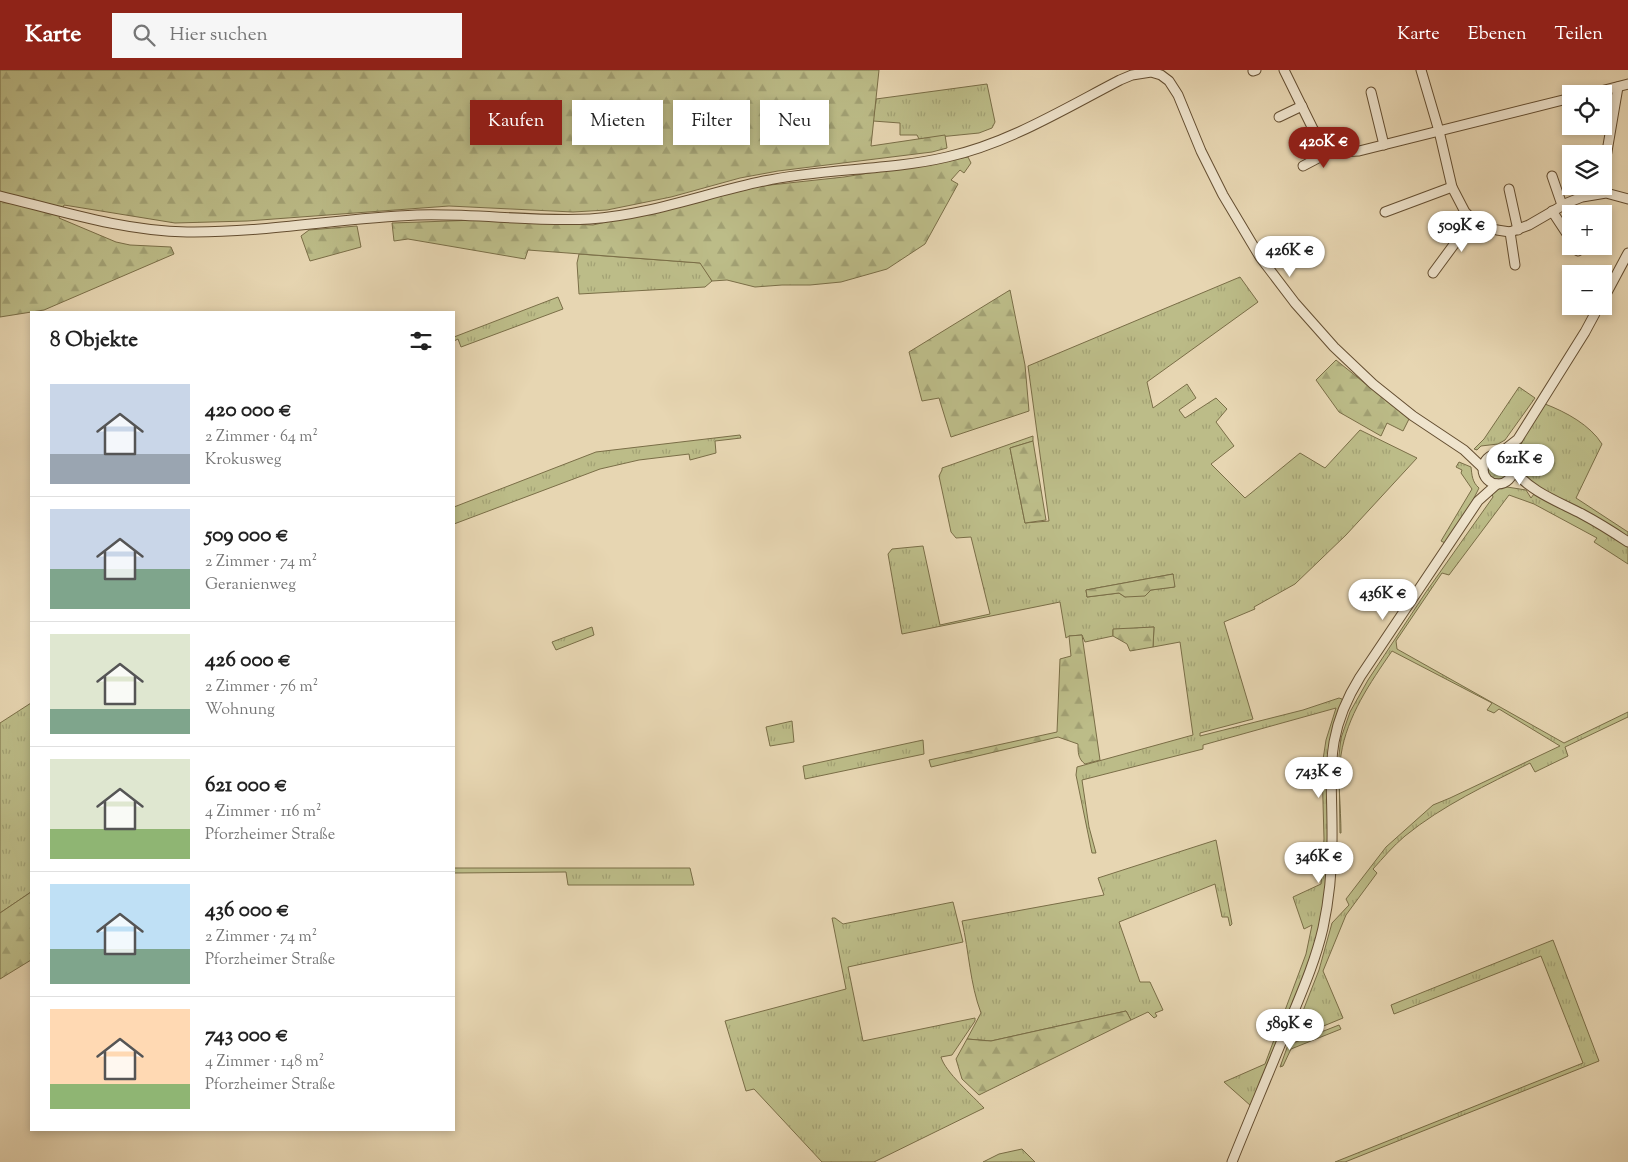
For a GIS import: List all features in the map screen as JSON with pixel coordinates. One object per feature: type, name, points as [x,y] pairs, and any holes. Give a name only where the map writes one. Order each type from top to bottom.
[{"type":"street","points":[[1284,70],[1318,138],[1328,148],[1344,152],[1384,145],[1562,100]]},
{"type":"street","points":[[1421,70],[1452,187],[1465,212],[1472,220],[1486,228],[1514,231],[1540,220],[1562,205],[1587,195]]},
{"type":"street","points":[[0,196],[128,226],[185,232],[222,232],[415,215],[560,219],[618,216],[654,209],[766,180],[905,164],[948,157],[1002,140],[1132,75],[1143,72],[1162,73],[1178,95],[1201,151],[1227,202],[1260,257],[1295,303],[1334,347],[1373,384],[1413,416],[1464,450],[1484,472],[1489,481],[1531,487]]},
{"type":"street","points":[[1612,88],[1628,84]]},
{"type":"street","points":[[1608,145],[1618,87]]},
{"type":"street","points":[[1371,92],[1384,145]]},
{"type":"street","points":[[1279,117],[1302,106]]},
{"type":"street","points":[[1303,166],[1322,156],[1328,148]]},
{"type":"street","points":[[1552,176],[1562,205]]},
{"type":"street","points":[[1385,212],[1452,187]]},
{"type":"street","points":[[1509,189],[1514,231],[1515,265]]},
{"type":"street","points":[[1612,194],[1628,198]]},
{"type":"street","points":[[1552,211],[1562,226]]},
{"type":"street","points":[[1433,273],[1472,220]]},
{"type":"street","points":[[1612,283],[1628,253]]},
{"type":"street","points":[[1232,1162],[1304,986],[1322,930],[1330,891],[1332,865],[1331,757],[1336,728],[1344,708],[1360,677],[1478,501],[1510,479],[1518,439],[1595,315]]},
{"type":"street","points":[[1478,501],[1486,460],[1518,439]]},
{"type":"street","points":[[1464,450],[1505,456],[1513,466],[1518,477],[1531,487],[1584,515],[1628,542]]},
{"type":"green space","points":[[0,70],[879,70],[871,146],[945,135],[947,148],[932,152],[778,171],[740,178],[671,197],[607,210],[573,212],[449,206],[247,221],[175,223],[64,205],[59,218],[116,242],[130,245],[171,247],[174,254],[44,310],[0,317]]},
{"type":"green space","points":[[987,84],[995,122],[992,128],[979,133],[919,139],[917,135],[900,135],[900,123],[873,121],[876,99]]},
{"type":"green space","points":[[968,157],[971,163],[964,173],[960,170],[951,180],[958,184],[925,244],[887,269],[841,282],[755,287],[727,280],[712,281],[700,263],[528,250],[525,259],[408,239],[394,241],[392,223],[477,220],[593,225],[761,186],[844,177]]},
{"type":"green space","points":[[357,226],[361,247],[310,261],[301,236],[309,230]]},
{"type":"green space","points":[[579,254],[701,263],[712,281],[705,287],[579,294],[577,263]]},
{"type":"green space","points":[[1240,277],[1258,302],[1147,382],[1153,408],[1187,384],[1196,398],[1179,410],[1185,418],[1216,398],[1227,409],[1216,422],[1234,446],[1211,464],[1245,498],[1300,453],[1325,468],[1360,430],[1417,458],[1346,535],[1295,584],[1254,607],[1255,609],[1224,622],[1253,719],[1200,733],[1200,736],[1303,710],[1339,698],[1343,702],[1330,746],[1327,790],[1329,858],[1324,910],[1308,967],[1251,1106],[1224,1082],[1265,1064],[1306,954],[1312,925],[1304,929],[1293,897],[1321,884],[1324,839],[1322,766],[1326,740],[1336,708],[1203,745],[1203,749],[1082,780],[1089,827],[1096,853],[1092,853],[1076,775],[1077,767],[1193,735],[1180,642],[1153,647],[1154,627],[1113,630],[1113,636],[1085,642],[1082,635],[1066,638],[1060,602],[902,634],[888,554],[892,549],[923,546],[940,625],[990,614],[971,537],[956,538],[951,532],[939,476],[942,468],[1033,436],[1033,441],[1010,448],[1025,523],[1049,521],[1028,366]],"holes":[[[1173,574],[1174,587],[1151,590],[1125,597],[1119,593],[1087,597],[1086,590]]]},
{"type":"green space","points":[[1010,290],[1025,365],[1029,411],[951,437],[939,398],[922,401],[909,352]]},
{"type":"green space","points":[[558,297],[563,309],[461,347],[458,339],[455,340],[455,337]]},
{"type":"green space","points":[[1336,360],[1409,419],[1403,431],[1387,423],[1381,436],[1339,412],[1316,380]]},
{"type":"green space","points":[[1519,387],[1535,398],[1505,440],[1498,444],[1481,446],[1477,450],[1474,449],[1484,439]]},
{"type":"green space","points":[[1545,404],[1577,420],[1591,431],[1602,444],[1576,498],[1628,532],[1628,538],[1547,492],[1519,472],[1517,457],[1523,439]]},
{"type":"green space","points":[[740,435],[741,438],[715,441],[716,453],[690,460],[689,454],[639,460],[600,469],[455,524],[455,507],[596,452]]},
{"type":"green space","points":[[1033,441],[1046,520],[1025,523],[1010,448]]},
{"type":"green space","points":[[1499,458],[1507,461],[1510,469],[1507,477],[1499,480],[1491,477],[1488,469],[1491,461]]},
{"type":"green space","points":[[1459,462],[1471,467],[1472,476],[1479,488],[1445,543],[1441,541],[1472,489],[1461,473],[1462,470],[1456,467]]},
{"type":"green space","points":[[1507,487],[1526,490],[1531,498],[1534,494],[1537,494],[1605,531],[1628,546],[1628,564],[1594,542],[1597,538],[1534,504],[1509,495],[1449,575],[1442,573],[1396,641],[1397,649],[1564,743],[1628,712],[1628,717],[1565,747],[1568,756],[1535,772],[1530,763],[1466,796],[1420,825],[1396,844],[1373,869],[1377,873],[1346,915],[1323,971],[1343,1018],[1292,1039],[1319,970],[1332,923],[1349,905],[1346,899],[1386,847],[1433,805],[1560,746],[1499,709],[1494,713],[1487,710],[1492,703],[1392,651],[1360,700],[1348,727],[1341,755],[1339,777],[1341,738],[1350,712],[1368,680],[1426,592],[1493,497],[1491,491],[1496,488]]},
{"type":"green space","points":[[1173,574],[1175,587],[1151,590],[1145,596],[1125,597],[1119,593],[1087,597],[1086,590]]},
{"type":"green space","points":[[592,627],[594,635],[556,650],[552,642]]},
{"type":"green space","points":[[1154,627],[1153,647],[1130,651],[1127,644],[1113,636],[1113,629]]},
{"type":"green space","points":[[1082,635],[1100,760],[1085,764],[1078,753],[1078,744],[1058,737],[931,767],[929,760],[1057,732],[1060,659],[1071,656],[1069,636]]},
{"type":"green space","points":[[30,704],[30,893],[0,913],[0,723]]},
{"type":"green space","points":[[792,721],[794,742],[770,746],[766,727]]},
{"type":"green space","points":[[923,740],[924,754],[805,779],[803,766]]},
{"type":"green space","points":[[1339,793],[1341,823],[1341,833],[1340,833]]},
{"type":"green space","points":[[1216,840],[1232,924],[1230,926],[1228,917],[1222,917],[1215,884],[1119,922],[1140,982],[1150,982],[1163,1010],[1155,1013],[1157,1016],[1154,1018],[1148,1012],[1131,1020],[1126,1011],[991,1041],[967,1039],[981,1013],[972,979],[962,921],[1104,895],[1098,878]]},
{"type":"green space","points":[[455,868],[690,868],[694,885],[568,885],[566,872],[455,873]]},
{"type":"green space","points":[[30,893],[30,961],[0,979],[0,913]]},
{"type":"green space","points":[[953,902],[963,942],[848,967],[863,1041],[975,1018],[975,1021],[952,1055],[941,1057],[953,1077],[984,1108],[874,1162],[822,1162],[754,1089],[746,1091],[725,1021],[846,989],[832,918],[843,924]]},
{"type":"green space","points":[[1553,940],[1599,1061],[1345,1162],[1335,1162],[1583,1063],[1541,956],[1394,1014],[1391,1005]]},
{"type":"green space","points":[[1126,1011],[1131,1020],[979,1095],[962,1079],[956,1059],[967,1039],[991,1041]]},
{"type":"green space","points":[[1339,1025],[1341,1029],[1291,1049],[1283,1066],[1280,1067],[1288,1045]]},
{"type":"green space","points":[[1022,1149],[1035,1162],[983,1162],[999,1154]]}]
